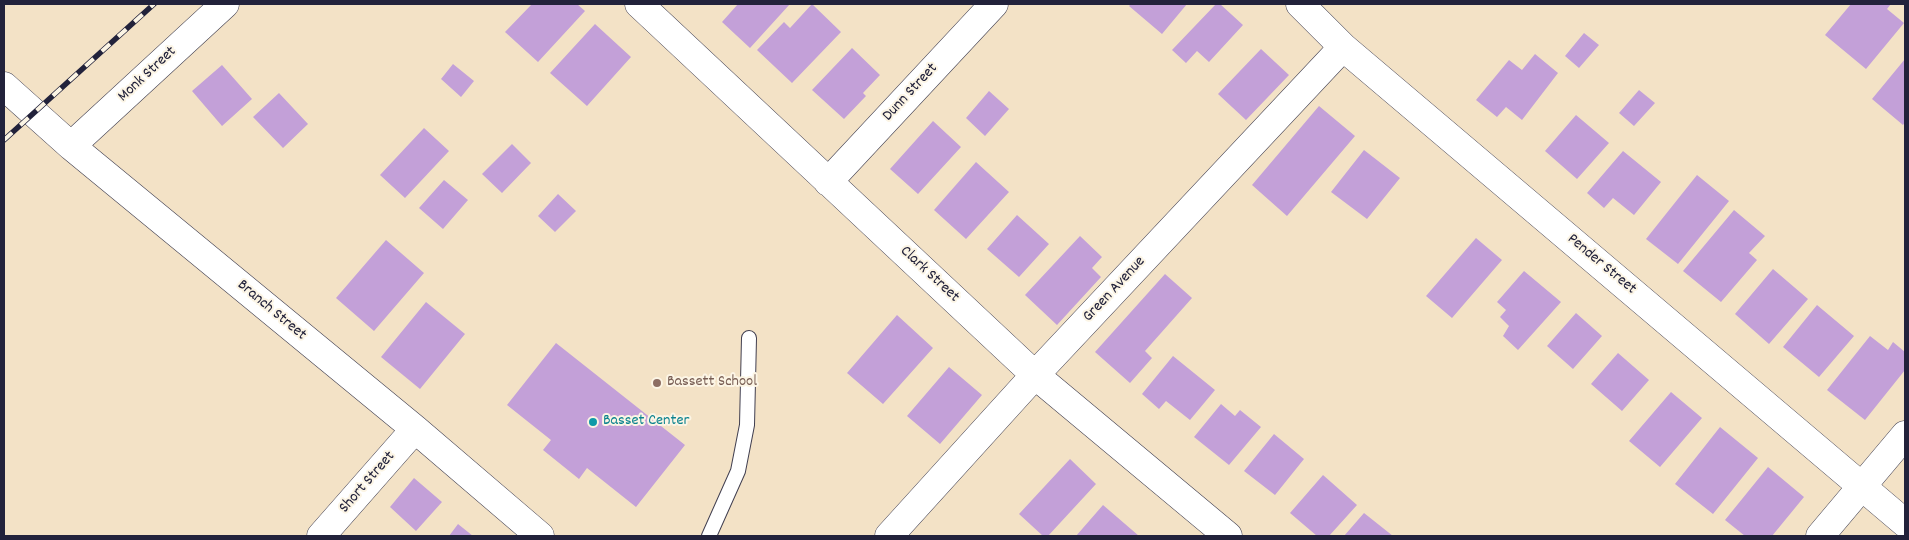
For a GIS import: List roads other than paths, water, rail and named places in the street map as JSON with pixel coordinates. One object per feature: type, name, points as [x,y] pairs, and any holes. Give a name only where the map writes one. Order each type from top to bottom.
[{"type":"street","name":"Monk Street","points":[[71,146],[225,4]]},
{"type":"street","name":"Clark Street","points":[[639,4],[1035,375],[1228,536]]},
{"type":"street","name":"Dunn Street","points":[[828,182],[994,4]]},
{"type":"street","name":"Pender Street","points":[[1300,4],[1344,47],[1905,523]]},
{"type":"street","name":"Green Avenue","points":[[889,536],[1035,375],[1344,47]]},
{"type":"street","name":"Branch Street","points":[[4,86],[71,146],[415,429],[540,536]]},
{"type":"street","name":"Short Street","points":[[321,536],[415,429]]},
{"type":"street","points":[[1820,536],[1905,435]]},
{"type":"lane","points":[[709,536],[738,472],[747,425],[749,338]]},
{"type":"railway","points":[[4,140],[154,4]]},
{"type":"place","name":"Bassett School","points":[[657,383]]},
{"type":"place","name":"Basset Center","points":[[593,422]]}]
